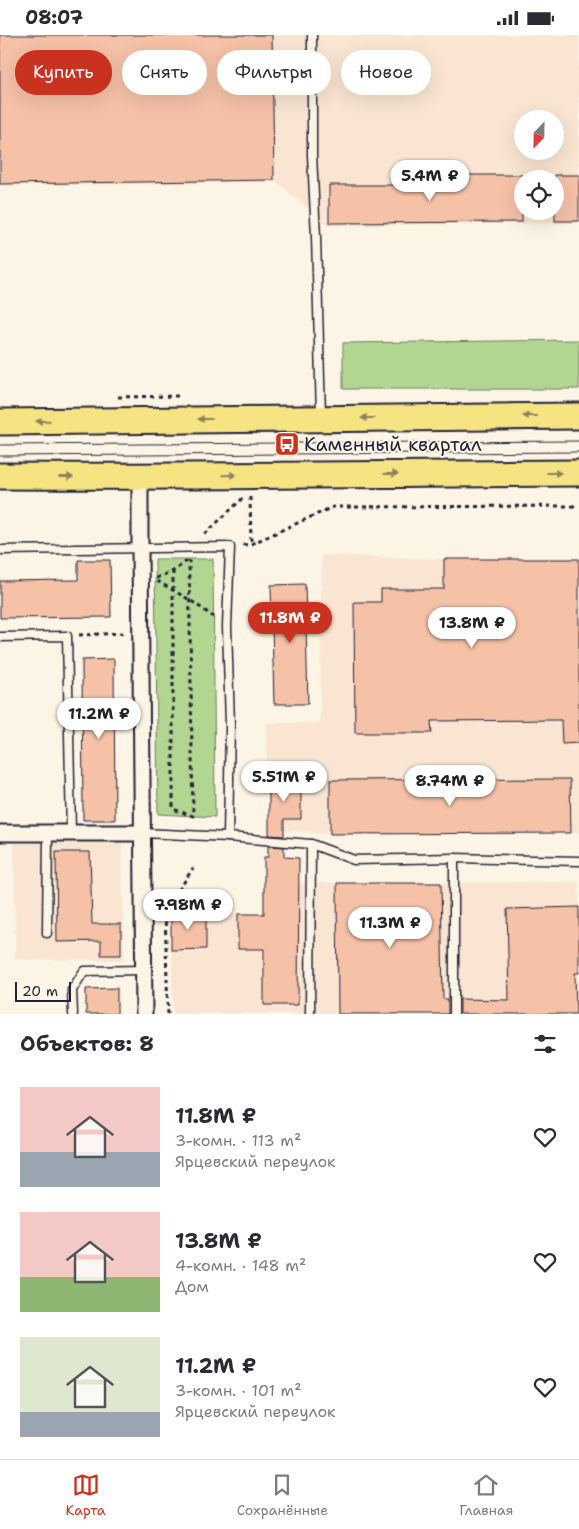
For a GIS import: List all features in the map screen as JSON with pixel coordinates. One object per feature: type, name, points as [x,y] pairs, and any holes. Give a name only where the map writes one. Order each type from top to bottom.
[{"type":"highway","points":[[0,422],[579,416]]},
{"type":"highway","points":[[0,476],[140,477],[579,473]]},
{"type":"street","points":[[140,477],[144,1014]]},
{"type":"street","points":[[0,833],[143,833]]},
{"type":"lane","points":[[312,35],[312,155],[321,418]]},
{"type":"lane","points":[[0,550],[230,547],[227,626],[230,725],[228,837]]},
{"type":"lane","points":[[0,637],[67,636],[71,832]]},
{"type":"lane","points":[[46,933],[48,833]]},
{"type":"lane","points":[[143,833],[228,837],[311,844],[354,860],[454,858],[579,861]]},
{"type":"lane","points":[[310,1014],[311,844]]},
{"type":"lane","points":[[454,858],[454,1014]]},
{"type":"lane","points":[[73,1014],[72,990],[84,971],[143,970]]},
{"type":"path","points":[[250,491],[251,544],[334,507],[579,506]]},
{"type":"path","points":[[173,571],[173,809],[193,816],[189,559]]},
{"type":"path","points":[[155,579],[190,600],[227,626]]},
{"type":"path","points":[[67,636],[124,633],[124,625]]},
{"type":"path","points":[[168,1014],[165,913],[194,869]]},
{"type":"shaded area","points":[[0,35],[579,35],[579,223],[328,226],[277,182],[0,186]]},
{"type":"shaded area","points":[[321,555],[444,559],[579,558],[579,833],[330,834],[269,829],[266,723],[320,723]]},
{"type":"shaded area","points":[[122,842],[124,960],[15,960],[14,843]]},
{"type":"shaded area","points":[[264,857],[299,858],[299,883],[579,882],[579,1014],[173,1014],[171,913],[263,914]]},
{"type":"green space","points":[[579,340],[579,389],[343,389],[343,343]]},
{"type":"green space","points":[[155,559],[213,559],[215,817],[158,814]]},
{"type":"building","points":[[0,35],[272,35],[272,50],[217,50],[217,95],[273,95],[274,180],[0,184]]},
{"type":"building","points":[[463,175],[514,175],[514,220],[522,220],[522,222],[329,223],[329,185],[462,185]]},
{"type":"building","points":[[564,175],[579,175],[579,221],[555,221],[564,220]]},
{"type":"building","points":[[444,559],[579,559],[579,743],[562,744],[561,720],[431,721],[432,733],[355,733],[354,602],[381,602],[381,589],[444,589]]},
{"type":"building","points":[[78,560],[110,560],[111,617],[0,618],[0,581],[78,580]]},
{"type":"building","points":[[305,584],[308,704],[274,704],[271,585]]},
{"type":"building","points":[[114,659],[115,820],[83,820],[82,660]]},
{"type":"building","points":[[269,778],[301,779],[301,819],[284,819],[284,836],[269,835]]},
{"type":"building","points":[[570,779],[571,833],[330,834],[330,780]]},
{"type":"building","points":[[268,846],[284,847],[284,857],[299,858],[298,1005],[264,1005],[264,949],[238,949],[238,914],[264,914],[264,857],[268,857]]},
{"type":"building","points":[[56,852],[90,852],[92,924],[121,924],[121,955],[101,955],[101,941],[57,942]]},
{"type":"building","points":[[337,883],[441,883],[443,999],[448,999],[448,1014],[338,1014]]},
{"type":"building","points":[[579,907],[579,973],[575,973],[576,1014],[460,1014],[460,999],[509,1000],[507,909]]},
{"type":"building","points":[[171,913],[206,913],[206,949],[171,950]]},
{"type":"building","points":[[117,988],[117,1014],[86,1014],[86,989]]},
{"type":"tram line","points":[[0,445],[579,441]]},
{"type":"tram line","points":[[0,456],[579,452]]},
{"type":"place","name":"Каменный квартал","points":[[287,444]]}]
